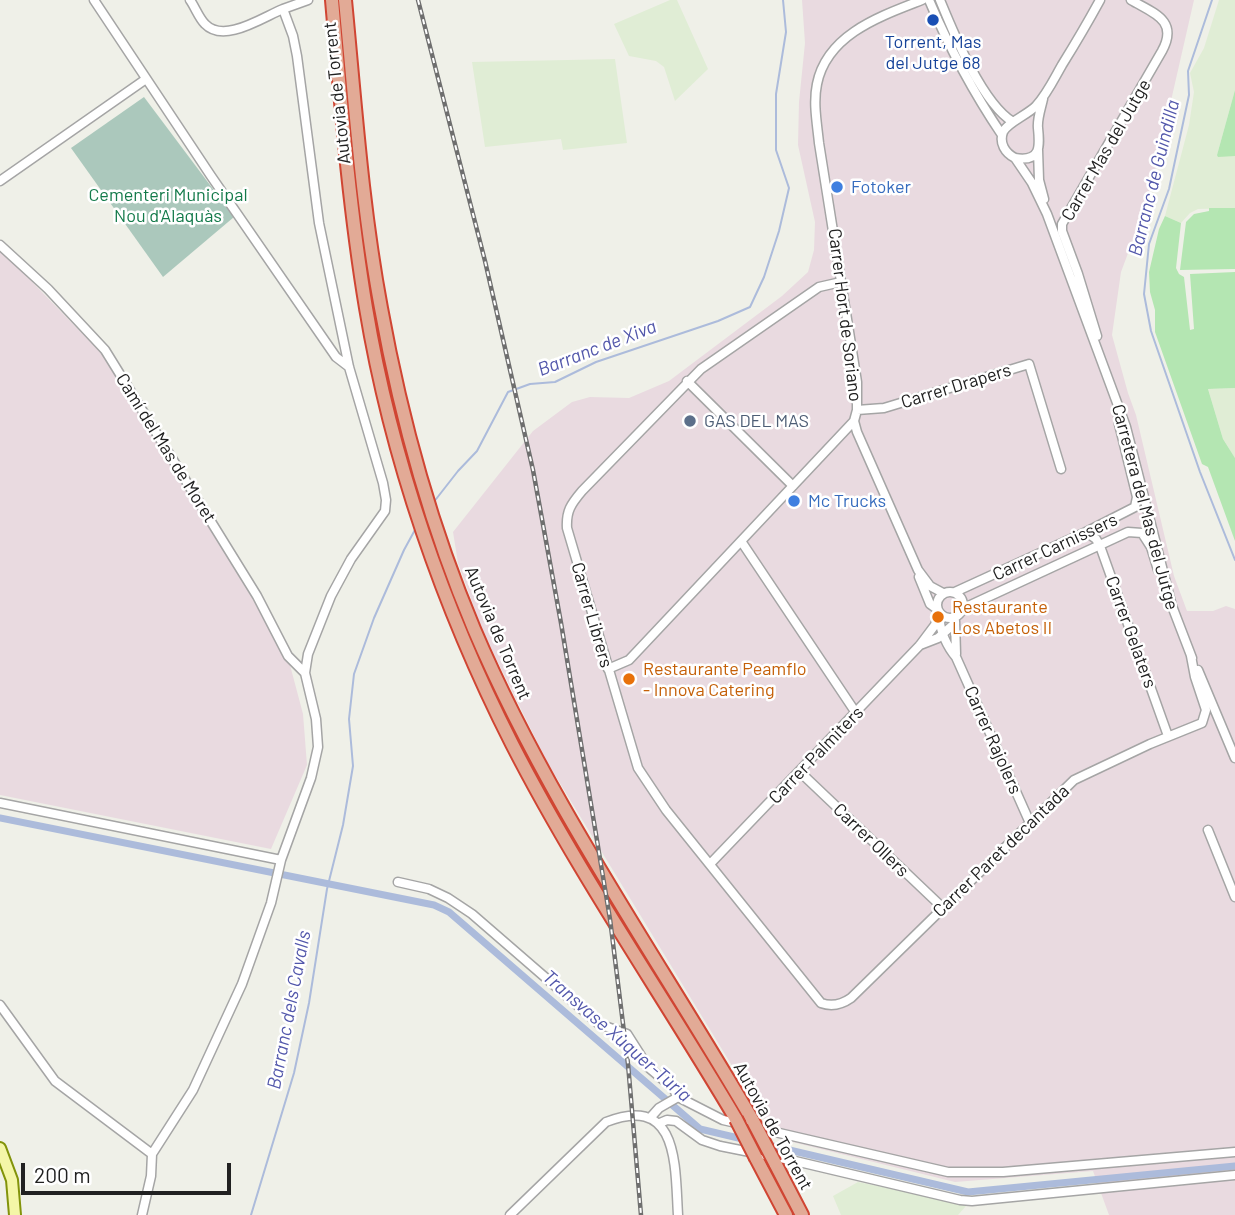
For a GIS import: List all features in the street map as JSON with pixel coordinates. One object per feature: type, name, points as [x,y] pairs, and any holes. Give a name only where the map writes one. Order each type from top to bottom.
[{"type":"highway","points":[[324,0],[349,233],[366,310]]},
{"type":"highway","name":"Autovia de Torrent","points":[[332,0],[355,233],[366,310],[408,485],[433,560],[466,644],[512,744],[568,845],[736,1119],[786,1215]]},
{"type":"highway","name":"Autovia de Torrent","points":[[345,0],[369,232],[380,306],[420,475],[444,550],[493,671],[566,814],[708,1044],[753,1121],[802,1215]]},
{"type":"highway","points":[[351,0],[367,177],[369,232]]},
{"type":"main road","points":[[0,1148],[12,1180],[15,1215]]},
{"type":"street","points":[[94,0],[336,357],[349,367]]},
{"type":"street","points":[[190,0],[206,26],[221,32],[235,30],[308,0]]},
{"type":"street","name":"Carrer Hort de Soriano","points":[[608,670],[629,660],[854,421],[857,410],[857,382],[818,130],[815,105],[817,84],[822,68],[833,50],[846,37],[878,19],[922,0]]},
{"type":"street","points":[[929,0],[943,33],[980,102],[1002,135],[1004,149],[1015,158],[1028,158],[1038,150],[1041,136],[1038,129],[1027,121],[1017,121],[1000,114],[991,103],[951,28],[940,0]]},
{"type":"street","points":[[1002,135],[1043,99],[1100,0]]},
{"type":"street","name":"Carrer Mas del Jutge","points":[[1101,360],[1096,328],[1062,231],[1062,224],[1169,36],[1162,18],[1131,0]]},
{"type":"street","points":[[142,1215],[151,1176],[152,1154],[193,1090],[237,996],[271,903],[280,864],[312,778],[318,747],[316,719],[305,673],[308,654],[331,596],[351,559],[385,511],[383,483],[349,367],[319,223],[297,56],[293,36],[282,9]]},
{"type":"street","points":[[0,181],[146,79]]},
{"type":"street","points":[[1038,129],[1043,99]]},
{"type":"street","name":"Carretera del Mas del Jutge","points":[[1038,150],[1039,180],[1047,214]]},
{"type":"street","name":"Carretera del Mas del Jutge","points":[[1015,158],[1032,183],[1047,214],[1118,405],[1166,585],[1192,656],[1235,758]]},
{"type":"street","name":"Camí del Mas de Moret","points":[[0,245],[48,289],[105,350],[257,596],[288,656],[305,673]]},
{"type":"street","name":"Carrer Librers","points":[[833,1005],[821,1003],[812,993],[666,810],[638,768],[567,528],[568,508],[687,381],[818,287],[841,282]]},
{"type":"street","name":"Carrer Drapers","points":[[857,410],[884,408],[1029,364],[1061,469]]},
{"type":"street","points":[[687,381],[793,486]]},
{"type":"street","name":"Carrer Carnissers","points":[[943,593],[954,592],[1132,510],[1137,503],[1119,424],[1118,405]]},
{"type":"street","name":"Carrer Rajolers","points":[[854,421],[918,570],[921,584],[930,604],[939,612],[939,623],[1030,823]]},
{"type":"street","name":"Carrer Gelaters","points":[[1086,532],[1096,539],[1100,546],[1168,737]]},
{"type":"street","name":"Carrer Carnissers","points":[[955,620],[962,609],[1128,532],[1142,533],[1166,585]]},
{"type":"street","points":[[741,541],[856,713]]},
{"type":"street","name":"Carrer Rajolers","points":[[918,570],[930,586],[943,593]]},
{"type":"street","points":[[954,592],[962,599],[962,609]]},
{"type":"street","points":[[943,593],[938,598],[939,612],[955,620]]},
{"type":"street","name":"Carrer Palmiters","points":[[710,864],[920,645],[935,625],[939,612]]},
{"type":"street","name":"Carrer Rajolers","points":[[955,620],[956,657]]},
{"type":"street","name":"Carrer Palmiters","points":[[920,645],[944,633],[955,620]]},
{"type":"street","points":[[932,641],[949,646]]},
{"type":"street","name":"Carrer Paret decantada","points":[[833,1005],[843,1004],[851,998],[1074,780],[1202,723],[1206,710],[1195,677],[1192,656]]},
{"type":"street","name":"Carrer Ollers","points":[[800,772],[943,908]]},
{"type":"street","points":[[0,803],[280,864]]},
{"type":"street","points":[[1208,830],[1235,897]]},
{"type":"street","points":[[398,882],[438,894],[472,914],[599,1024],[627,1034],[648,1067],[673,1088],[678,1097],[723,1120],[948,1172],[1003,1172],[1235,1152]]},
{"type":"street","points":[[0,1006],[55,1081],[152,1154]]},
{"type":"street","points":[[650,1118],[659,1108],[678,1097]]},
{"type":"street","points":[[510,1215],[606,1122],[638,1115],[660,1123],[667,1134],[671,1146],[678,1215]]},
{"type":"street","points":[[660,1123],[667,1120],[676,1121],[702,1140],[720,1146],[960,1200],[1235,1175]]},
{"type":"shaded area","points":[[802,0],[1194,0],[1149,197],[1121,272],[1112,335],[1136,415],[1174,576],[1187,611],[1213,611],[1226,606],[1235,609],[1235,1215],[1109,1215],[1093,1171],[955,1182],[776,1138],[547,762],[483,632],[458,563],[453,532],[533,431],[572,402],[590,397],[629,398],[669,381],[782,296],[808,272],[814,250],[815,222],[798,145],[805,43]]},
{"type":"shaded area","points":[[0,251],[103,355],[210,524],[290,665],[303,714],[307,765],[271,849],[0,795]]},
{"type":"green space","points":[[670,0],[677,0],[708,69],[675,101],[664,67],[656,61],[629,56],[614,24]]},
{"type":"green space","points":[[1219,0],[1235,0],[1235,90],[1217,155],[1235,156],[1235,208],[1198,209],[1181,223],[1165,216],[1189,125],[1194,92],[1190,73],[1204,48]]},
{"type":"green space","points":[[615,59],[627,143],[563,150],[561,139],[485,147],[472,62]]},
{"type":"green space","points":[[1235,90],[1235,156],[1218,157],[1217,155]]},
{"type":"green space","name":"Cementeri Municipal Nou d'Alaquàs","points":[[144,97],[234,217],[163,277],[71,148]]},
{"type":"green space","points":[[1209,208],[1235,208],[1235,269],[1180,270],[1186,222],[1194,214],[1209,211]]},
{"type":"green space","points":[[1165,216],[1181,223],[1176,268],[1184,277],[1190,330],[1194,329],[1190,274],[1235,272],[1235,388],[1208,389],[1223,439],[1235,458],[1235,541],[1208,467],[1202,464],[1155,332],[1155,310],[1150,292],[1149,272],[1159,229]]},
{"type":"green space","points":[[1235,388],[1235,458],[1223,439],[1208,389]]},
{"type":"green space","points":[[858,1182],[966,1206],[958,1215],[841,1215],[833,1196]]},
{"type":"waterway","name":"Barranc de Xiva","points":[[433,503],[477,451],[508,392],[530,384],[555,382],[596,362],[718,321],[750,307],[764,277],[789,188],[776,150],[776,94],[786,32],[783,0]]},
{"type":"waterway","name":"Barranc de Guindilla","points":[[1212,0],[1188,71],[1189,95],[1169,189],[1149,244],[1144,294],[1151,331],[1200,472],[1235,560]]},
{"type":"waterway","name":"Barranc de Xiva","points":[[251,1215],[294,1073],[309,1003],[327,889],[343,825],[353,766],[349,719],[354,674],[374,618],[416,528]]},
{"type":"waterway","name":"Transvase Xùquer-Tùria","points":[[0,818],[434,905],[449,912],[700,1129],[968,1192],[1235,1166]]},
{"type":"railway","points":[[418,0],[485,261],[533,470],[610,919],[628,1064],[641,1215]]},
{"type":"place","name":"Torrent, Mas del Jutge 68","points":[[933,20]]},
{"type":"place","name":"Fotoker","points":[[837,187]]},
{"type":"place","name":"GAS DEL MAS","points":[[690,421]]},
{"type":"place","name":"Mc Trucks","points":[[794,501]]},
{"type":"place","name":"Restaurante Los Abetos II","points":[[938,617]]},
{"type":"place","name":"Restaurante Peamflo - Innova Catering","points":[[629,679]]},
{"type":"water label","name":"Barranc dels Cavalls","points":[[289,1010]]}]
